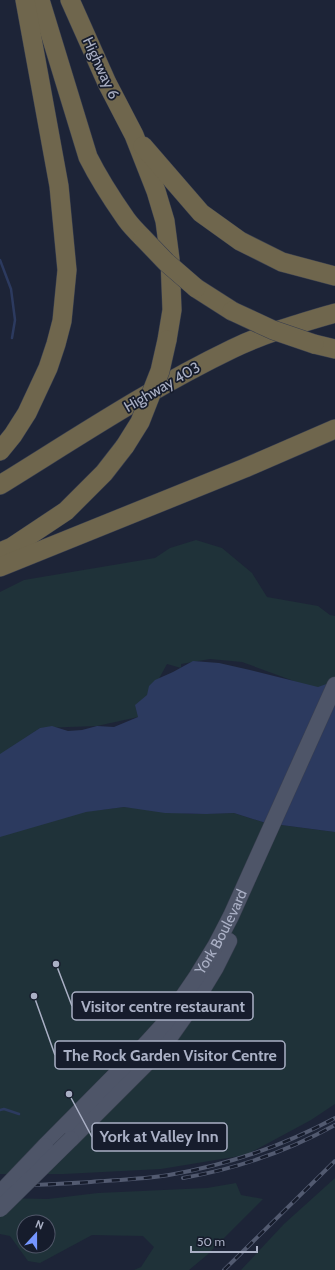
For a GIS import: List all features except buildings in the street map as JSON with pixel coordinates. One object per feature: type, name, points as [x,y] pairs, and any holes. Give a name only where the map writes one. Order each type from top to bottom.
[{"type":"highway","points":[[0,451],[13,436],[27,413],[48,368],[62,321],[67,270],[59,186],[25,0]]},
{"type":"highway","points":[[40,0],[88,157],[96,174],[126,219],[166,262],[196,288],[232,311],[273,330],[314,344],[335,349]]},
{"type":"highway","name":"Highway 6","points":[[70,0],[107,84],[134,135]]},
{"type":"highway","points":[[134,135],[201,213],[240,241],[282,262],[335,276]]},
{"type":"highway","points":[[0,552],[12,547],[66,511],[104,473],[125,446],[140,422],[160,371],[168,340],[172,310],[170,259],[165,221],[156,191],[134,135]]},
{"type":"highway","name":"Highway 403","points":[[0,485],[142,398],[234,348],[288,327],[335,313]]},
{"type":"highway","points":[[0,567],[245,468],[335,429]]},
{"type":"main road","name":"York Boulevard","points":[[0,1209],[155,1055],[170,1037],[196,1000],[216,967],[335,685]]},
{"type":"main road","name":"York Boulevard","points":[[0,1193],[165,1023],[216,945],[252,881],[335,710]]},
{"type":"shaded area","points":[[196,540],[222,548],[252,573],[267,597],[318,606],[330,615],[335,616],[335,696],[242,662],[210,659],[181,664],[181,668],[167,664],[138,717],[97,726],[40,728],[0,755],[0,592],[24,580],[155,558],[170,548]]},
{"type":"shaded area","points":[[124,807],[191,814],[234,813],[266,823],[335,832],[335,1104],[311,1120],[246,1155],[161,1169],[64,1174],[0,1174],[0,827],[31,818]]},
{"type":"shaded area","points":[[335,1178],[335,1270],[241,1270],[284,1224]]},
{"type":"shaded area","points":[[236,1183],[241,1195],[263,1199],[207,1255],[189,1270],[134,1270],[141,1267],[154,1247],[143,1236],[92,1235],[40,1263],[28,1261],[23,1254],[56,1254],[56,1214],[16,1214],[16,1244],[10,1236],[0,1234],[0,1198],[48,1199],[98,1193],[207,1188]]},
{"type":"water","points":[[193,661],[219,663],[318,687],[335,681],[335,832],[266,823],[234,813],[165,813],[124,807],[86,812],[0,837],[0,754],[40,728],[52,726],[68,731],[82,730],[97,726],[114,727],[138,717],[135,705],[147,695],[149,686],[155,680]]},
{"type":"waterway","points":[[0,260],[11,289],[15,320],[12,338]]},
{"type":"waterway","points":[[0,1110],[4,1109],[19,1114]]},
{"type":"railway","points":[[0,1187],[140,1178],[191,1171],[233,1160],[275,1146],[335,1118]]},
{"type":"railway","points":[[183,1178],[222,1170],[261,1158],[299,1143],[335,1125]]},
{"type":"railway","points":[[224,1270],[335,1161]]},
{"type":"place","name":"Visitor centre restaurant","points":[[56,964]]},
{"type":"place","name":"The Rock Garden Visitor Centre","points":[[34,996]]},
{"type":"place","name":"York at Valley Inn","points":[[69,1094]]}]
